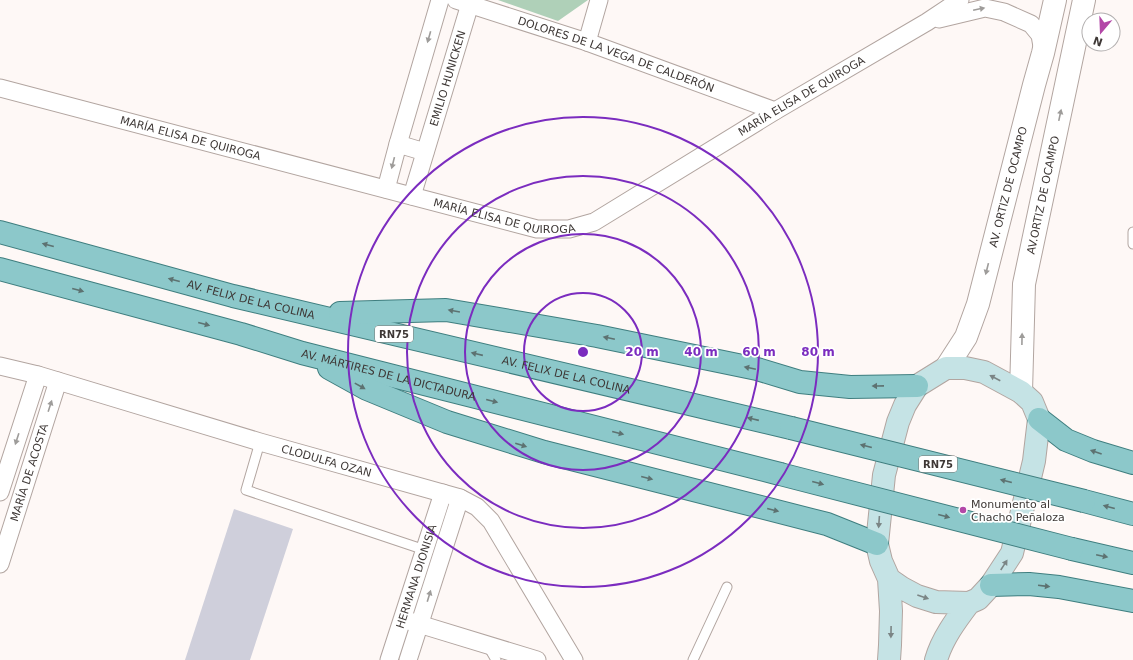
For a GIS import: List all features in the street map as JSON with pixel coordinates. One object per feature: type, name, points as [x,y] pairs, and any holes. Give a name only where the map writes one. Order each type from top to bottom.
[{"type":"main road","name":"AV. FELIX DE LA COLINA","points":[[0,232],[233,296],[791,428],[1133,514]]},
{"type":"main road","name":"AV. MÁRTIRES DE LA DICTADURA","points":[[0,269],[241,334],[302,353],[1072,549],[1133,563]]},
{"type":"main road","points":[[310,314],[446,310],[597,336],[757,369],[800,382],[850,387],[917,386]]},
{"type":"main road","points":[[302,353],[366,389],[447,422],[544,452],[827,524],[877,544]]},
{"type":"main road","points":[[889,660],[891,611],[889,579],[881,561],[877,544],[884,474],[898,422],[917,386],[946,368],[965,368],[984,372],[1020,392],[1032,402],[1039,418],[1066,440],[1093,451],[1133,463]]},
{"type":"main road","points":[[889,579],[917,596],[936,602],[969,603],[978,599],[991,585],[1012,553],[1034,461],[1039,418]]},
{"type":"main road","points":[[991,585],[1029,584],[1133,601]]},
{"type":"main road","points":[[936,660],[950,630],[969,603]]},
{"type":"street","points":[[386,189],[440,0]]},
{"type":"street","points":[[587,42],[599,0]]},
{"type":"street","name":"MARÍA ELISA DE QUIROGA","points":[[0,88],[537,229],[569,230],[594,222],[775,111],[927,22],[960,0]]},
{"type":"street","name":"AV. ORTIZ DE OCAMPO","points":[[946,368],[966,337],[978,304],[1043,53],[1055,0]]},
{"type":"street","name":"AV.ORTIZ DE OCAMPO","points":[[1020,392],[1024,284],[1084,0]]},
{"type":"street","name":"DOLORES DE LA VEGA DE CALDERÓN","points":[[463,2],[587,42],[775,111]]},
{"type":"street","name":"EMILIO HUNICKEN","points":[[412,196],[426,152],[463,2]]},
{"type":"street","points":[[927,22],[985,8],[1006,6],[1031,24],[1040,35],[1043,53]]},
{"type":"street","points":[[398,144],[426,152]]},
{"type":"street","name":"CLODULFA OZAN","points":[[0,366],[38,375],[260,442],[460,498],[477,507],[491,522],[574,660]]},
{"type":"street","name":"MARÍA DE ACOSTA","points":[[0,492],[38,375]]},
{"type":"street","name":"MARÍA DE ACOSTA","points":[[0,564],[58,382]]},
{"type":"street","name":"HERMANA DIONISIA","points":[[389,660],[443,493]]},
{"type":"street","name":"HERMANA DIONISIA","points":[[408,660],[460,498]]},
{"type":"street","points":[[403,619],[537,660]]},
{"type":"lane","points":[[1133,232],[1133,244]]},
{"type":"lane","points":[[260,442],[246,490],[441,556]]},
{"type":"lane","points":[[693,660],[727,587]]},
{"type":"lane","points":[[488,645],[496,660]]},
{"type":"green space","points":[[498,0],[588,0],[558,21]]},
{"type":"building","points":[[234,509],[293,529],[250,660],[185,660]]},
{"type":"place","name":"Monumento al Chacho Peñaloza","points":[[963,510]]}]
